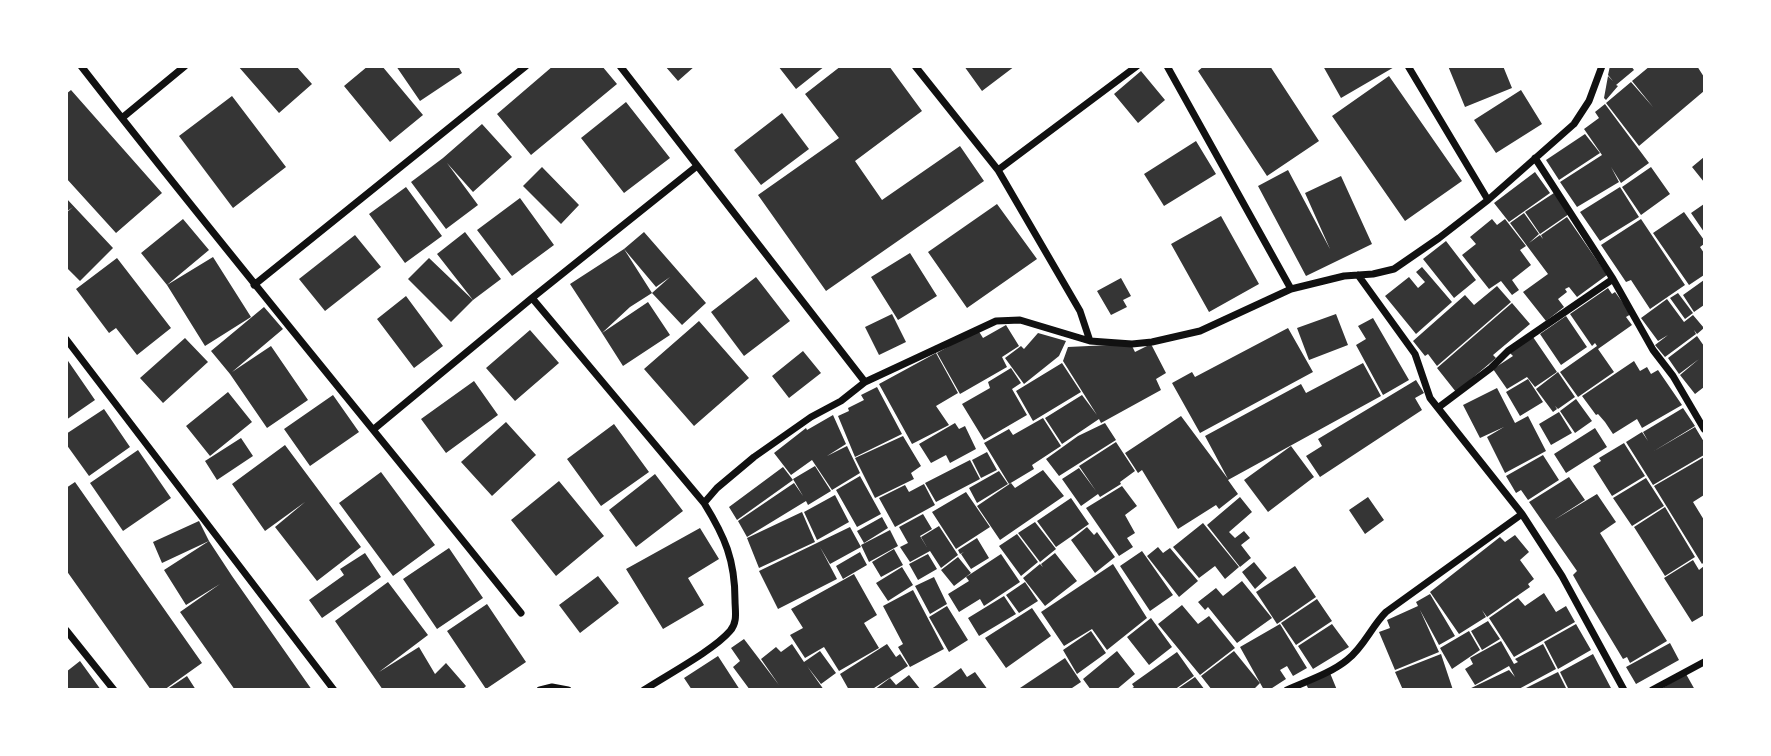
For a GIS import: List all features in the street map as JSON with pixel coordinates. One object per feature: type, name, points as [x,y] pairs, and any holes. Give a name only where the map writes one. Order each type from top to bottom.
[{"type":"street","points":[[81,66],[254,285],[374,429],[521,613]]},
{"type":"street","points":[[122,118],[186,66]]},
{"type":"street","points":[[254,285],[526,66]]},
{"type":"street","points":[[620,66],[865,382]]},
{"type":"street","points":[[915,66],[998,170],[1080,311],[1090,341]]},
{"type":"street","points":[[998,170],[1137,66]]},
{"type":"street","points":[[1167,66],[1290,289]]},
{"type":"street","points":[[1408,66],[1488,200]]},
{"type":"street","points":[[704,503],[754,457],[811,417],[841,401],[865,382],[996,321],[1020,320],[1090,341],[1132,344],[1190,334],[1290,289],[1344,276],[1394,269],[1440,238],[1488,200],[1574,124],[1583,113],[1598,83],[1602,66]]},
{"type":"street","points":[[1535,158],[1613,279],[1653,350],[1704,429]]},
{"type":"street","points":[[374,429],[697,166]]},
{"type":"street","points":[[1358,275],[1415,354],[1430,398],[1522,514],[1562,576],[1624,690]]},
{"type":"street","points":[[1439,407],[1491,368],[1508,351],[1613,279]]},
{"type":"street","points":[[532,298],[704,503],[720,529],[732,557],[736,578],[736,621],[723,637],[644,690]]},
{"type":"street","points":[[66,339],[334,690]]},
{"type":"street","points":[[1287,690],[1347,660],[1386,612],[1522,514]]},
{"type":"street","points":[[68,634],[114,690]]},
{"type":"street","points":[[1652,690],[1704,662]]},
{"type":"street","points":[[541,690],[552,687],[568,690]]},
{"type":"building","points":[[238,66],[296,66],[312,84],[279,113]]},
{"type":"building","points":[[368,66],[382,66],[423,115],[390,142],[344,86]]},
{"type":"building","points":[[396,66],[458,66],[462,73],[420,101]]},
{"type":"building","points":[[553,66],[602,66],[617,84],[531,155],[497,114]]},
{"type":"building","points":[[665,66],[695,66],[678,81]]},
{"type":"building","points":[[778,66],[825,66],[796,89]]},
{"type":"building","points":[[841,66],[889,66],[922,111],[855,161],[882,200],[960,146],[984,181],[826,291],[758,195],[839,138],[805,94]]},
{"type":"building","points":[[964,66],[1015,66],[982,91]]},
{"type":"building","points":[[1204,66],[1270,66],[1319,141],[1267,176],[1198,71]]},
{"type":"building","points":[[1323,66],[1396,66],[1341,98]]},
{"type":"building","points":[[1448,66],[1503,66],[1512,88],[1465,107]]},
{"type":"building","points":[[1610,66],[1631,66],[1634,70],[1616,85],[1618,86],[1606,100],[1604,98],[1608,76],[1613,81],[1608,75]]},
{"type":"building","points":[[1650,66],[1697,66],[1704,77],[1704,91],[1639,146],[1606,103],[1631,82],[1653,107],[1632,81]]},
{"type":"building","points":[[1141,71],[1165,100],[1138,123],[1114,94]]},
{"type":"building","points":[[1389,76],[1462,181],[1405,221],[1332,116]]},
{"type":"building","points":[[71,90],[162,193],[116,233],[66,178],[66,94]]},
{"type":"building","points":[[1521,90],[1542,124],[1496,153],[1474,120]]},
{"type":"building","points":[[232,96],[286,167],[233,208],[179,136]]},
{"type":"building","points":[[626,102],[670,158],[624,193],[581,138]]},
{"type":"building","points":[[1605,104],[1649,163],[1621,183],[1611,167],[1619,182],[1577,207],[1560,182],[1602,155],[1584,129],[1599,118],[1595,112]]},
{"type":"building","points":[[782,113],[809,149],[761,185],[734,150]]},
{"type":"building","points":[[482,124],[512,157],[473,192],[447,163],[478,205],[446,229],[411,182]]},
{"type":"building","points":[[1585,134],[1600,153],[1559,180],[1546,160]]},
{"type":"building","points":[[1196,141],[1216,174],[1164,206],[1144,174]]},
{"type":"building","points":[[1704,157],[1704,182],[1692,167]]},
{"type":"building","points":[[542,167],[579,205],[561,224],[523,186]]},
{"type":"building","points":[[1651,167],[1670,194],[1641,215],[1622,187]]},
{"type":"building","points":[[1288,170],[1330,249],[1305,193],[1341,176],[1372,244],[1306,276],[1258,186]]},
{"type":"building","points":[[1535,172],[1550,193],[1509,222],[1494,203]]},
{"type":"building","points":[[406,187],[442,236],[405,263],[369,214]]},
{"type":"building","points":[[1620,187],[1639,217],[1600,241],[1580,212]]},
{"type":"building","points":[[1554,193],[1569,214],[1540,234],[1525,212]]},
{"type":"building","points":[[66,198],[113,248],[80,281],[66,267],[66,213],[73,207],[66,212]]},
{"type":"building","points":[[520,198],[554,245],[512,276],[477,230]]},
{"type":"building","points":[[997,204],[1037,259],[967,308],[928,252]]},
{"type":"building","points":[[1704,204],[1704,232],[1691,213]]},
{"type":"building","points":[[1684,212],[1704,240],[1700,247],[1704,253],[1704,275],[1689,285],[1653,233]]},
{"type":"building","points":[[1524,213],[1539,234],[1529,243],[1540,235],[1543,239],[1541,235],[1567,217],[1607,275],[1577,297],[1569,287],[1565,289],[1567,292],[1558,299],[1564,307],[1546,321],[1523,292],[1548,274],[1510,223]]},
{"type":"building","points":[[1221,216],[1259,284],[1209,312],[1171,244]]},
{"type":"building","points":[[183,219],[209,250],[167,285],[141,253]]},
{"type":"building","points":[[1492,219],[1497,225],[1505,219],[1526,246],[1520,250],[1531,265],[1512,280],[1519,290],[1512,295],[1501,281],[1489,289],[1462,255],[1476,244],[1470,237]]},
{"type":"building","points":[[1641,219],[1685,285],[1650,309],[1631,280],[1626,282],[1601,245]]},
{"type":"building","points":[[465,232],[501,279],[473,300],[437,254]]},
{"type":"building","points":[[644,232],[706,303],[682,325],[652,293],[670,277],[656,287],[624,249]]},
{"type":"building","points":[[355,235],[381,267],[325,311],[299,279]]},
{"type":"building","points":[[1446,241],[1476,280],[1454,298],[1423,259]]},
{"type":"building","points":[[624,249],[652,293],[630,307],[602,333],[570,284]]},
{"type":"building","points":[[910,253],[937,296],[898,320],[871,277]]},
{"type":"building","points":[[213,257],[251,317],[205,346],[167,285]]},
{"type":"building","points":[[117,258],[171,328],[137,355],[116,328],[109,333],[76,289]]},
{"type":"building","points":[[429,258],[473,300],[451,322],[408,279]]},
{"type":"building","points":[[1422,267],[1452,302],[1416,334],[1385,296],[1409,277],[1418,288],[1425,282],[1416,272]]},
{"type":"building","points":[[756,277],[790,321],[744,356],[711,312]]},
{"type":"building","points":[[1121,278],[1131,296],[1123,300],[1127,307],[1111,315],[1097,291]]},
{"type":"building","points":[[1704,280],[1704,305],[1694,312],[1683,295]]},
{"type":"building","points":[[1497,286],[1511,302],[1437,366],[1428,354],[1425,356],[1413,341],[1465,295],[1474,305]]},
{"type":"building","points":[[1608,288],[1612,294],[1615,292],[1631,314],[1626,317],[1632,325],[1598,349],[1614,372],[1578,397],[1560,372],[1597,346],[1595,343],[1592,346],[1570,314]]},
{"type":"building","points":[[1678,293],[1693,313],[1685,319],[1670,298]]},
{"type":"building","points":[[406,296],[443,346],[414,368],[377,319]]},
{"type":"building","points":[[1667,299],[1684,322],[1693,315],[1704,328],[1697,334],[1694,330],[1696,334],[1665,357],[1655,345],[1668,335],[1658,341],[1641,318]]},
{"type":"building","points":[[648,302],[670,335],[623,366],[602,333]]},
{"type":"building","points":[[1512,303],[1530,324],[1493,355],[1496,358],[1456,392],[1437,368]]},
{"type":"building","points":[[264,307],[283,329],[232,372],[271,346],[308,400],[267,428],[211,351]]},
{"type":"building","points":[[892,314],[906,342],[879,355],[865,327]]},
{"type":"building","points":[[1336,314],[1348,345],[1309,360],[1297,328]]},
{"type":"building","points":[[1566,316],[1587,347],[1561,365],[1540,334]]},
{"type":"building","points":[[1373,318],[1409,380],[1383,395],[1356,345],[1366,339],[1358,326]]},
{"type":"building","points":[[699,321],[749,378],[694,426],[644,369]]},
{"type":"building","points":[[1006,325],[1019,346],[1002,357],[1007,367],[960,394],[937,353],[978,330],[983,338]]},
{"type":"building","points":[[1288,328],[1313,372],[1200,433],[1172,383],[1192,372],[1195,377]]},
{"type":"building","points":[[530,330],[559,363],[515,401],[486,368]]},
{"type":"building","points":[[1038,333],[1066,341],[1059,356],[1024,384],[1005,358],[1021,346],[1024,349]]},
{"type":"building","points":[[1697,336],[1704,346],[1704,387],[1695,394],[1680,375],[1699,359],[1679,374],[1668,358]]},
{"type":"building","points":[[1533,337],[1557,372],[1535,387],[1527,377],[1507,389],[1493,369],[1513,356],[1510,353]]},
{"type":"building","points":[[185,338],[208,362],[163,403],[140,378]]},
{"type":"building","points":[[1131,344],[1135,352],[1151,344],[1166,373],[1156,379],[1161,390],[1101,423],[1099,419],[1062,444],[1045,418],[1082,395],[1097,415],[1063,361],[1068,347]]},
{"type":"building","points":[[803,351],[821,373],[789,398],[772,376]]},
{"type":"building","points":[[936,353],[958,393],[936,406],[949,425],[912,444],[879,384]]},
{"type":"building","points":[[66,358],[95,400],[66,420]]},
{"type":"building","points":[[1634,361],[1640,371],[1647,367],[1651,374],[1658,370],[1682,405],[1642,428],[1637,419],[1613,434],[1582,396]]},
{"type":"building","points":[[1062,363],[1081,392],[1033,421],[1016,391]]},
{"type":"building","points":[[1363,363],[1381,396],[1228,480],[1238,494],[1219,509],[1216,505],[1178,529],[1142,470],[1138,473],[1125,453],[1181,416],[1228,479],[1205,436],[1301,384],[1306,393]]},
{"type":"building","points":[[1011,368],[1021,383],[1012,389],[1027,415],[984,440],[962,404],[990,388],[988,382]]},
{"type":"building","points":[[1558,372],[1575,397],[1558,409],[1555,406],[1557,409],[1553,412],[1536,389]]},
{"type":"building","points":[[1528,379],[1543,402],[1520,416],[1506,392]]},
{"type":"building","points":[[1416,380],[1424,393],[1415,398],[1422,410],[1320,477],[1306,456],[1322,446],[1318,439]]},
{"type":"building","points":[[474,381],[498,415],[446,453],[421,419]]},
{"type":"building","points":[[877,387],[902,434],[855,457],[838,416],[864,400],[861,395]]},
{"type":"building","points":[[1497,388],[1515,423],[1528,416],[1546,451],[1505,473],[1487,437],[1504,427],[1480,438],[1463,405]]},
{"type":"building","points":[[228,392],[252,422],[210,456],[186,426]]},
{"type":"building","points":[[333,395],[359,432],[310,466],[284,429]]},
{"type":"building","points":[[1576,399],[1592,421],[1575,433],[1560,411]]},
{"type":"building","points":[[1683,408],[1695,426],[1654,451],[1695,427],[1704,442],[1704,455],[1653,485],[1626,442],[1642,432],[1648,441],[1643,432]]},
{"type":"building","points":[[104,409],[130,447],[89,476],[66,444],[66,434]]},
{"type":"building","points":[[1559,412],[1572,433],[1551,445],[1539,424]]},
{"type":"building","points":[[833,415],[846,444],[827,456],[847,446],[860,473],[832,490],[812,460],[791,475],[774,453],[806,428],[807,430]]},
{"type":"building","points":[[1043,418],[1061,446],[1032,465],[1034,469],[1009,484],[984,443],[1009,429],[1013,435]]},
{"type":"building","points":[[506,422],[536,455],[492,496],[461,462]]},
{"type":"building","points":[[955,423],[959,429],[965,426],[976,449],[950,463],[946,455],[931,463],[919,444]]},
{"type":"building","points":[[1105,423],[1116,440],[1059,476],[1046,459],[1078,436]]},
{"type":"building","points":[[614,424],[649,472],[601,506],[567,459]]},
{"type":"building","points":[[1595,428],[1607,447],[1566,473],[1554,454]]},
{"type":"building","points":[[903,436],[921,466],[911,473],[914,479],[875,498],[855,458]]},
{"type":"building","points":[[241,438],[253,456],[217,480],[205,461]]},
{"type":"building","points":[[1116,442],[1135,471],[1120,482],[1121,484],[1100,497],[1098,494],[1081,506],[1062,479],[1079,468],[1096,491],[1079,466]]},
{"type":"building","points":[[1624,443],[1645,476],[1612,496],[1593,466],[1601,461],[1599,458]]},
{"type":"building","points":[[285,445],[361,547],[317,581],[275,527],[305,502],[265,531],[232,484]]},
{"type":"building","points":[[1291,446],[1314,477],[1268,512],[1244,480]]},
{"type":"building","points":[[138,450],[171,498],[123,531],[90,483]]},
{"type":"building","points":[[987,452],[997,470],[981,478],[972,460]]},
{"type":"building","points":[[1543,455],[1559,480],[1528,500],[1521,490],[1516,493],[1506,476]]},
{"type":"building","points":[[1704,457],[1704,495],[1693,502],[1704,520],[1702,564],[1654,486]]},
{"type":"building","points":[[970,460],[980,479],[936,502],[925,483]]},
{"type":"building","points":[[815,466],[831,491],[808,505],[806,501],[747,537],[738,521],[794,483],[803,496],[793,479]]},
{"type":"building","points":[[783,467],[793,480],[737,520],[729,507]]},
{"type":"building","points":[[1043,470],[1064,496],[1000,540],[977,506],[1011,483],[1015,488]]},
{"type":"building","points":[[999,471],[1008,484],[977,503],[969,488]]},
{"type":"building","points":[[381,472],[435,545],[393,576],[339,503]]},
{"type":"building","points":[[655,474],[683,511],[636,547],[609,510]]},
{"type":"building","points":[[860,476],[881,514],[857,527],[836,490]]},
{"type":"building","points":[[1569,477],[1585,500],[1554,520],[1597,494],[1616,522],[1600,533],[1667,641],[1630,663],[1627,657],[1623,659],[1582,591],[1573,575],[1577,571],[1529,502]]},
{"type":"building","points":[[1646,478],[1664,506],[1632,526],[1613,498]]},
{"type":"building","points":[[559,481],[604,536],[556,576],[511,520]]},
{"type":"building","points":[[75,482],[202,663],[164,690],[151,690],[66,570],[66,488]]},
{"type":"building","points":[[924,484],[935,505],[895,527],[879,498],[905,485],[909,492]]},
{"type":"building","points":[[1122,486],[1137,506],[1125,515],[1135,533],[1127,538],[1133,547],[1119,556],[1086,508]]},
{"type":"building","points":[[966,492],[990,527],[956,549],[932,512]]},
{"type":"building","points":[[835,495],[849,522],[817,540],[804,512]]},
{"type":"building","points":[[1240,497],[1252,512],[1229,532],[1235,538],[1244,531],[1250,538],[1241,545],[1251,558],[1240,567],[1207,525]]},
{"type":"building","points":[[1368,497],[1384,520],[1365,534],[1349,510]]},
{"type":"building","points":[[1071,498],[1089,524],[1056,547],[1037,521]]},
{"type":"building","points":[[1665,507],[1695,557],[1665,576],[1634,527]]},
{"type":"building","points":[[802,512],[815,542],[759,568],[747,538]]},
{"type":"building","points":[[923,514],[932,529],[920,536],[928,549],[921,537],[939,526],[958,555],[941,568],[930,551],[910,562],[900,547],[908,543],[899,527]]},
{"type":"building","points":[[882,517],[888,528],[864,543],[857,531]]},
{"type":"building","points":[[199,521],[209,541],[162,563],[153,542]]},
{"type":"building","points":[[1035,522],[1056,549],[1040,562],[1018,533]]},
{"type":"building","points":[[1203,523],[1239,567],[1225,579],[1215,566],[1199,578],[1173,547]]},
{"type":"building","points":[[850,527],[861,547],[830,564],[820,547],[837,579],[778,609],[759,571]]},
{"type":"building","points":[[1087,527],[1094,535],[1097,532],[1115,557],[1095,573],[1071,540]]},
{"type":"building","points":[[700,528],[719,559],[688,578],[704,605],[663,629],[626,569]]},
{"type":"building","points":[[890,530],[898,546],[869,562],[861,545]]},
{"type":"building","points":[[1017,534],[1038,562],[1021,576],[999,546]]},
{"type":"building","points":[[1515,535],[1529,552],[1520,560],[1534,579],[1528,584],[1530,587],[1487,617],[1482,610],[1486,617],[1459,634],[1430,592],[1500,537],[1505,542]]},
{"type":"building","points":[[977,538],[989,558],[971,569],[961,554],[964,552],[960,554],[958,550]]},
{"type":"building","points":[[209,541],[312,690],[235,690],[180,612],[220,584],[186,605],[164,570]]},
{"type":"building","points":[[1158,547],[1163,553],[1170,548],[1198,581],[1179,597],[1147,556]]},
{"type":"building","points":[[449,548],[483,598],[437,629],[403,579]]},
{"type":"building","points":[[894,549],[903,565],[881,577],[872,562]]},
{"type":"building","points":[[1142,551],[1173,595],[1150,611],[1120,566]]},
{"type":"building","points":[[860,552],[867,565],[843,579],[836,566]]},
{"type":"building","points":[[365,553],[381,577],[322,618],[309,600],[344,575],[340,569]]},
{"type":"building","points":[[1055,553],[1077,581],[1045,606],[1023,578],[1040,564],[1043,567],[1041,564]]},
{"type":"building","points":[[928,554],[937,569],[918,580],[909,564]]},
{"type":"building","points":[[1001,554],[1020,582],[984,606],[980,599],[959,612],[948,594],[969,581],[966,577]]},
{"type":"building","points":[[958,557],[971,573],[954,586],[941,570]]},
{"type":"building","points":[[1693,560],[1699,570],[1704,566],[1704,615],[1692,622],[1664,578]]},
{"type":"building","points":[[1254,562],[1267,578],[1255,589],[1242,572]]},
{"type":"building","points":[[1113,564],[1147,618],[1107,650],[1092,629],[1064,646],[1041,612]]},
{"type":"building","points":[[1295,566],[1316,597],[1277,624],[1256,592]]},
{"type":"building","points":[[902,567],[913,585],[888,601],[876,583]]},
{"type":"building","points":[[854,574],[877,615],[864,623],[879,648],[839,671],[824,647],[805,658],[790,635],[803,628],[791,609]]},
{"type":"building","points":[[598,576],[619,603],[580,633],[559,605]]},
{"type":"building","points":[[934,577],[947,604],[930,614],[915,586]]},
{"type":"building","points":[[1242,581],[1272,618],[1237,643],[1208,607],[1205,610],[1198,602],[1216,588],[1223,596]]},
{"type":"building","points":[[388,582],[428,635],[379,672],[419,647],[435,674],[446,663],[466,686],[462,690],[383,690],[335,621]]},
{"type":"building","points":[[1025,582],[1038,601],[1019,613],[1006,595]]},
{"type":"building","points":[[913,590],[944,649],[910,667],[898,647],[903,644],[883,606]]},
{"type":"building","points":[[1544,593],[1556,612],[1566,606],[1575,622],[1514,657],[1489,618],[1518,598],[1525,606]]},
{"type":"building","points":[[1430,594],[1455,636],[1439,645],[1420,610],[1439,652],[1395,670],[1379,632],[1390,628],[1387,620],[1418,606],[1416,602]]},
{"type":"building","points":[[1004,596],[1016,614],[979,636],[968,618]]},
{"type":"building","points":[[1317,599],[1332,621],[1296,645],[1281,623]]},
{"type":"building","points":[[487,604],[526,662],[486,689],[447,631]]},
{"type":"building","points":[[1182,605],[1198,624],[1209,616],[1235,648],[1200,675],[1158,624]]},
{"type":"building","points":[[947,606],[968,640],[949,652],[929,617]]},
{"type":"building","points":[[1032,608],[1051,636],[1006,668],[985,638]]},
{"type":"building","points":[[1151,618],[1172,647],[1149,665],[1127,637]]},
{"type":"building","points":[[1488,621],[1500,639],[1482,650],[1471,631]]},
{"type":"building","points":[[1280,624],[1307,668],[1293,676],[1287,666],[1280,670],[1286,679],[1269,690],[1264,690],[1240,647]]},
{"type":"building","points":[[1332,624],[1349,647],[1313,669],[1298,646]]},
{"type":"building","points":[[1576,624],[1591,650],[1558,669],[1544,642]]},
{"type":"building","points":[[1091,631],[1106,653],[1077,674],[1063,650]]},
{"type":"building","points":[[1469,631],[1480,650],[1452,669],[1440,648]]},
{"type":"building","points":[[744,639],[779,685],[761,659],[776,647],[781,652],[792,644],[804,662],[820,651],[836,673],[821,684],[807,666],[824,690],[750,690],[733,667],[740,661],[731,648]]},
{"type":"building","points":[[1501,641],[1514,664],[1518,662],[1515,659],[1543,644],[1556,669],[1517,690],[1467,690],[1509,670],[1515,677],[1509,666],[1475,685],[1465,669],[1473,664],[1470,658]]},
{"type":"building","points":[[1670,643],[1679,660],[1636,684],[1626,667]]},
{"type":"building","points":[[887,644],[896,657],[900,654],[908,666],[871,690],[849,690],[840,674]]},
{"type":"building","points":[[1117,651],[1135,674],[1116,690],[1091,690],[1083,679]]},
{"type":"building","points":[[1234,651],[1260,683],[1253,690],[1212,690],[1201,676]]},
{"type":"building","points":[[1177,652],[1194,676],[1174,690],[1129,690],[1134,687],[1132,684]]},
{"type":"building","points":[[1441,654],[1453,690],[1403,690],[1395,672]]},
{"type":"building","points":[[1593,654],[1612,690],[1569,690],[1560,672]]},
{"type":"building","points":[[718,656],[740,690],[692,690],[684,678]]},
{"type":"building","points":[[1065,658],[1081,682],[1069,690],[1017,690]]},
{"type":"building","points":[[80,661],[101,690],[66,690],[66,672]]},
{"type":"building","points":[[961,668],[967,677],[975,672],[988,690],[930,690]]},
{"type":"building","points":[[1558,672],[1567,690],[1522,690]]},
{"type":"building","points":[[1330,673],[1337,690],[1309,690],[1306,684]]},
{"type":"building","points":[[1686,674],[1695,690],[1659,690]]},
{"type":"building","points":[[909,675],[921,690],[874,690],[890,678],[896,685]]},
{"type":"building","points":[[187,676],[196,690],[166,690]]},
{"type":"building","points":[[1195,677],[1205,690],[1176,690]]}]
